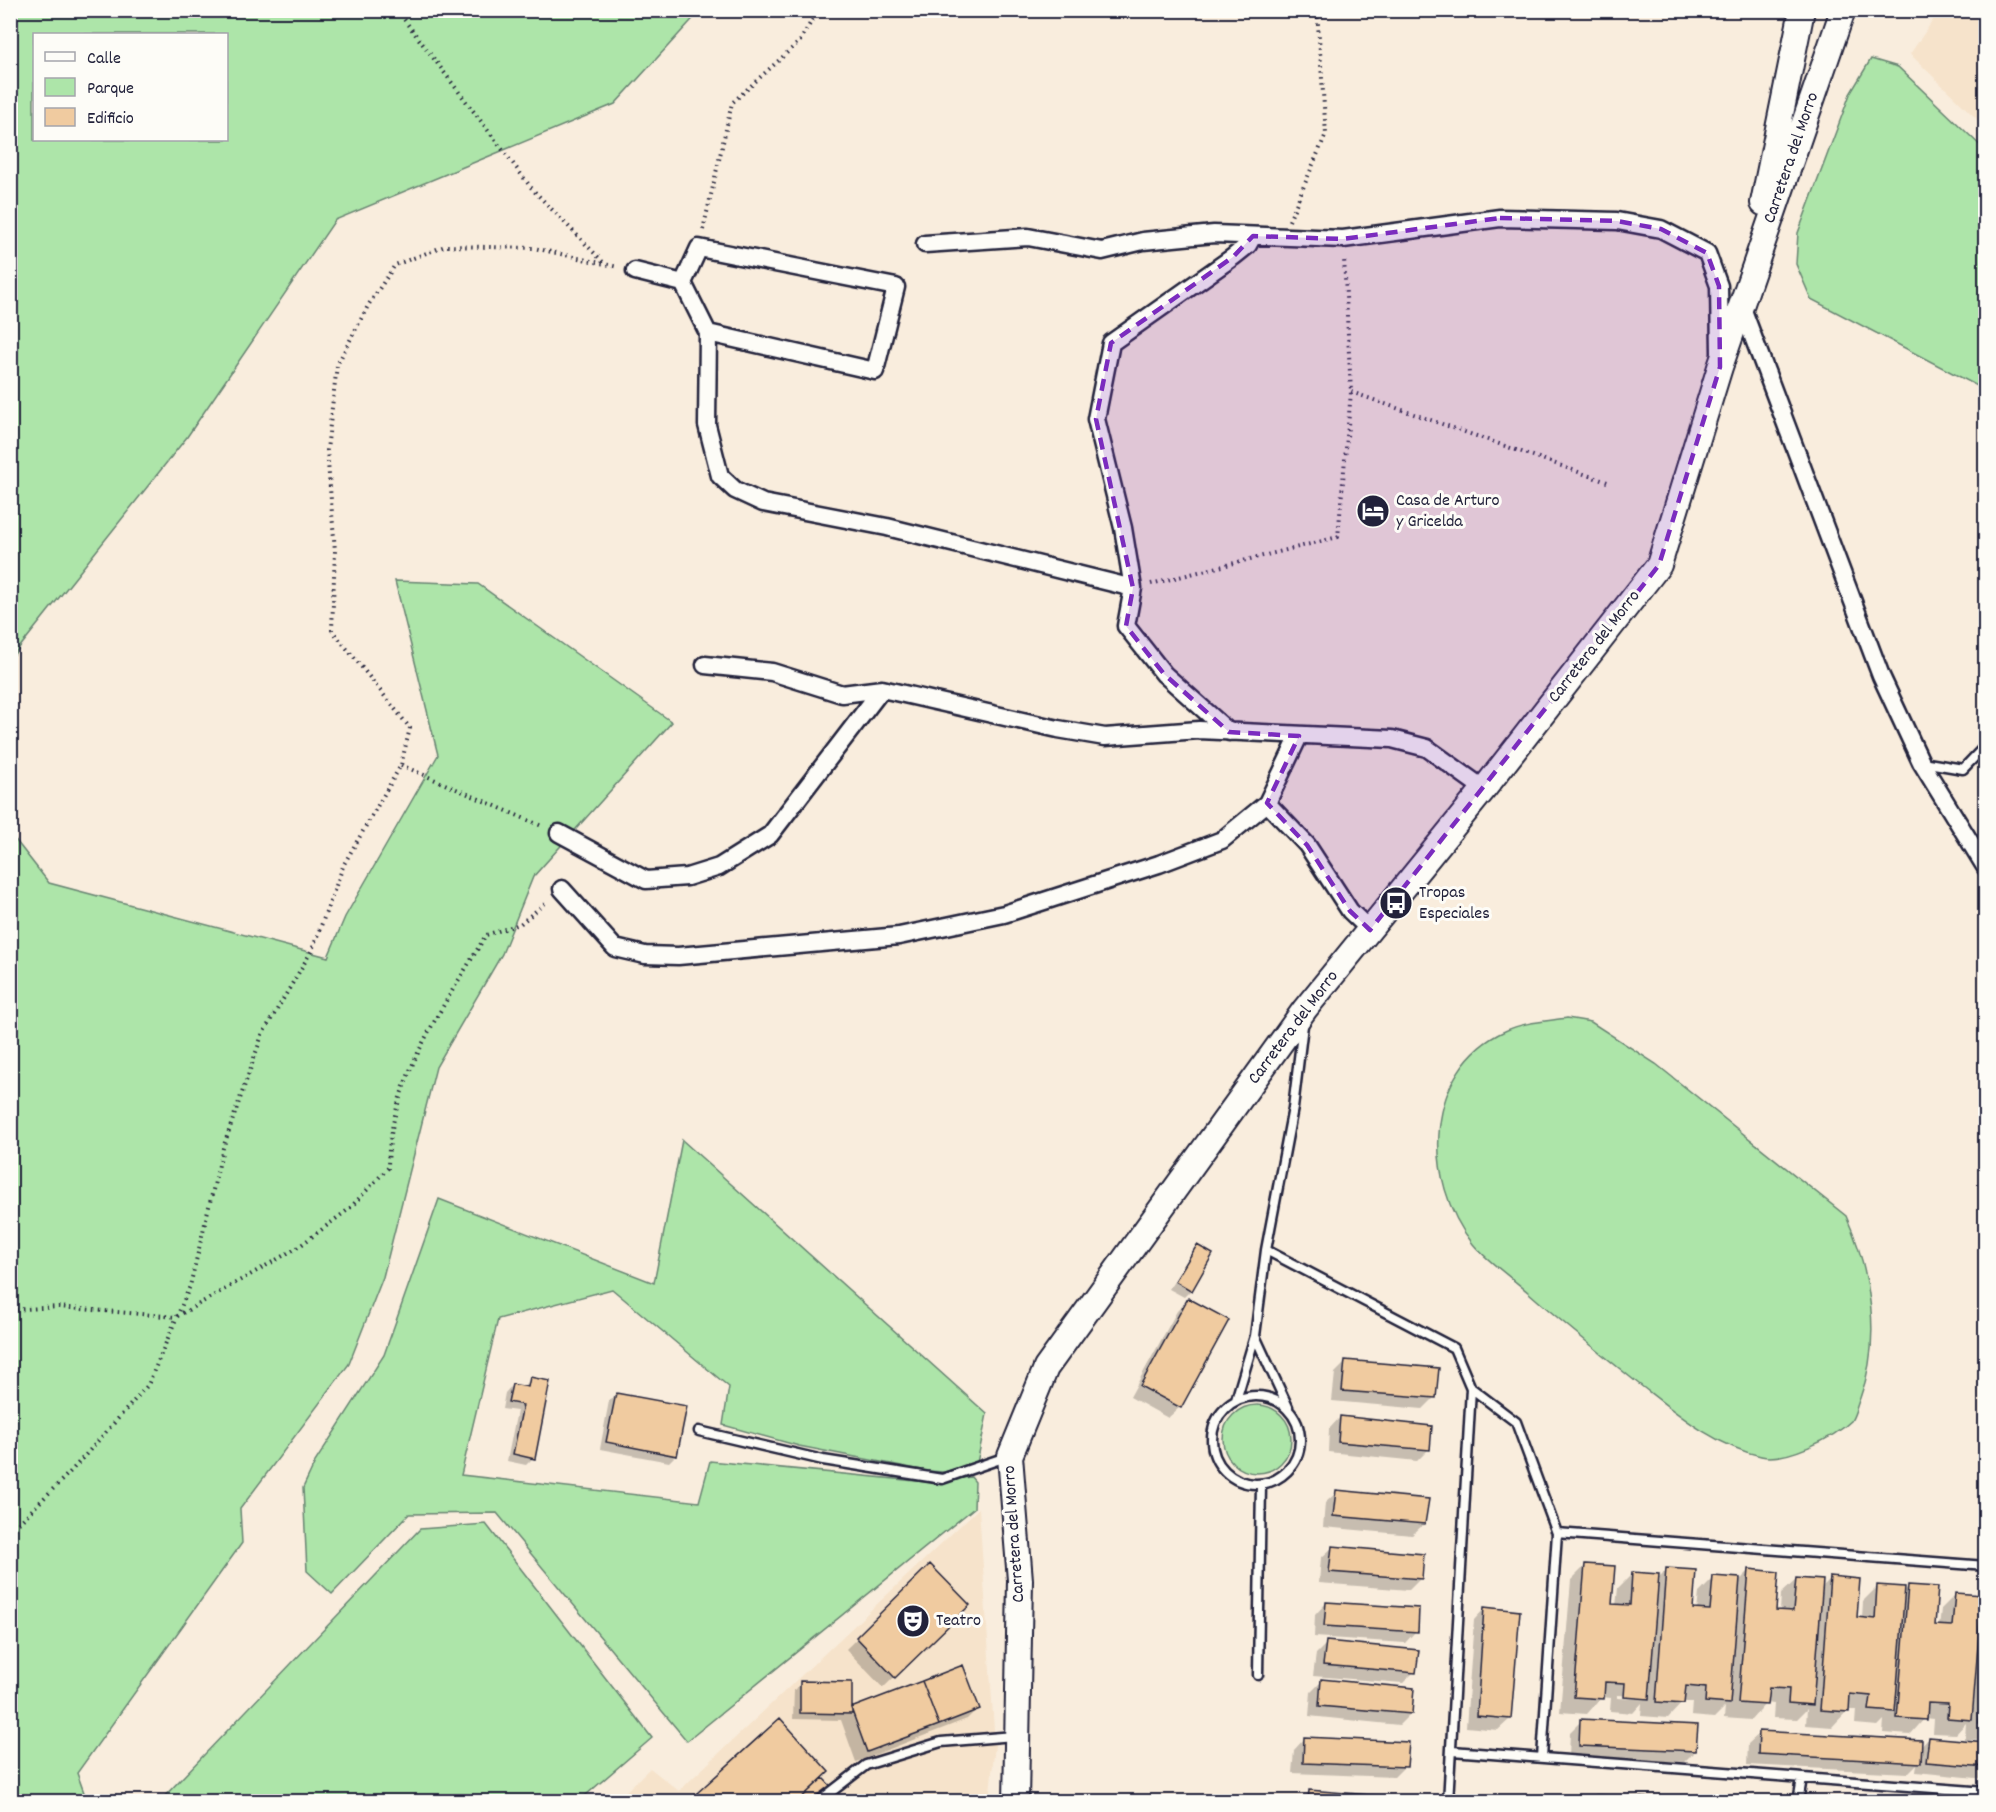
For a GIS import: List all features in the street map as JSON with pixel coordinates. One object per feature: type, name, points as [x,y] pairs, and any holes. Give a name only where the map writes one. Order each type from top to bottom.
[{"type":"main road","name":"Carretera del Morro","points":[[1741,305],[1802,10]]},
{"type":"main road","name":"Carretera del Morro","points":[[1016,1802],[1020,1580],[1010,1456],[1046,1368],[1305,1010],[1484,789],[1659,565],[1720,367],[1843,10]]},
{"type":"street","points":[[925,244],[1028,237],[1102,251],[1143,241],[1214,234],[1343,239],[1500,218],[1617,220],[1661,228],[1707,253],[1719,285],[1720,367]]},
{"type":"street","points":[[1228,732],[1164,674],[1126,626],[1133,588],[1123,528],[1096,419],[1112,343],[1233,257],[1248,245],[1253,236]]},
{"type":"street","points":[[708,333],[874,372],[896,287],[699,248],[684,283],[708,333],[707,425],[720,476],[735,489],[764,503],[887,527],[1133,588]]},
{"type":"street","points":[[635,271],[684,283]]},
{"type":"street","points":[[1741,305],[1881,676],[1921,762],[1986,868]]},
{"type":"street","points":[[705,665],[772,672],[842,694],[882,689],[1058,729],[1105,736],[1199,730],[1392,739],[1427,748],[1484,789]]},
{"type":"street","points":[[559,833],[646,880],[687,876],[719,867],[770,835],[882,689]]},
{"type":"street","points":[[562,889],[615,948],[645,955],[678,957],[899,936],[1004,914],[1159,864],[1222,840],[1267,803],[1299,736]]},
{"type":"street","points":[[1267,803],[1307,845],[1350,911],[1370,930]]},
{"type":"lane","points":[[1921,762],[1963,769],[1986,746]]},
{"type":"lane","points":[[1236,1400],[1256,1336],[1266,1250],[1293,1107],[1305,1010]]},
{"type":"lane","points":[[1266,1250],[1454,1348],[1471,1388],[1448,1802]]},
{"type":"lane","points":[[1256,1336],[1288,1408],[1296,1419],[1300,1433],[1298,1454],[1287,1472],[1276,1480],[1261,1484],[1246,1483],[1232,1477],[1221,1467],[1214,1453],[1212,1437],[1215,1422],[1224,1410],[1236,1400],[1249,1395],[1263,1395],[1288,1408]]},
{"type":"lane","points":[[1471,1388],[1516,1422],[1557,1533],[1542,1758]]},
{"type":"lane","points":[[699,1431],[823,1460],[942,1479],[1010,1456]]},
{"type":"lane","points":[[1258,1675],[1261,1484]]},
{"type":"lane","points":[[1557,1533],[1986,1566]]},
{"type":"lane","points":[[818,1802],[866,1765],[941,1742],[1017,1736]]},
{"type":"lane","points":[[1452,1751],[1986,1792]]},
{"type":"lane","points":[[1798,1802],[1802,1778]]},
{"type":"path","points":[[397,10],[533,190],[605,264]]},
{"type":"path","points":[[699,248],[732,103],[800,41],[815,15],[814,10]]},
{"type":"path","points":[[1282,237],[1326,134],[1317,10]]},
{"type":"path","points":[[1133,588],[1338,537],[1351,392],[1343,239]]},
{"type":"path","points":[[10,1532],[72,1470],[148,1385],[190,1286],[223,1148],[262,1035],[312,950],[344,864],[401,765],[410,728],[332,630],[335,551],[327,450],[337,365],[369,304],[395,266],[445,246],[534,248],[635,271]]},
{"type":"path","points":[[1351,392],[1610,483]]},
{"type":"path","points":[[401,765],[559,833]]},
{"type":"path","points":[[10,1310],[58,1306],[176,1317],[297,1248],[349,1209],[388,1168],[388,1137],[406,1080],[421,1046],[486,936],[520,924],[562,889]]},
{"type":"highlighted area","points":[[1500,218],[1617,221],[1661,229],[1707,253],[1719,286],[1720,367],[1659,565],[1370,930],[1350,911],[1307,845],[1267,803],[1299,736],[1229,732],[1164,674],[1126,626],[1133,588],[1096,419],[1111,343],[1233,257],[1253,236],[1343,239]]},
{"type":"shaded area","points":[[1940,10],[1985,11],[1985,127],[1910,54]]},
{"type":"shaded area","points":[[979,1508],[995,1745],[989,1801],[615,1802],[650,1768],[679,1791]]},
{"type":"green space","points":[[11,10],[700,10],[615,104],[335,220],[187,437],[11,658]]},
{"type":"green space","points":[[1871,59],[1898,67],[1985,150],[1985,390],[1811,299],[1796,264],[1798,233],[1850,94]]},
{"type":"green space","points":[[395,581],[478,584],[672,722],[533,877],[502,954],[436,1067],[383,1277],[349,1364],[240,1509],[242,1543],[77,1773],[87,1801],[11,1801],[10,833],[49,883],[328,957],[345,917],[438,755]]},
{"type":"green space","points":[[1567,1018],[1591,1022],[1656,1064],[1846,1216],[1862,1260],[1871,1306],[1872,1329],[1867,1376],[1854,1416],[1843,1428],[1809,1447],[1771,1457],[1743,1451],[1726,1444],[1694,1426],[1635,1381],[1473,1244],[1456,1218],[1445,1189],[1439,1159],[1440,1128],[1446,1098],[1459,1071],[1478,1048],[1512,1028]]},
{"type":"green space","points":[[682,1140],[987,1414],[977,1463],[944,1472],[927,1471],[799,1446],[723,1425],[729,1387],[612,1289],[498,1319],[461,1475],[699,1502],[710,1461],[926,1482],[971,1477],[975,1482],[974,1508],[687,1741],[497,1513],[409,1514],[332,1594],[307,1571],[303,1488],[315,1462],[384,1355],[439,1199],[654,1283]]},
{"type":"green space","points":[[1257,1405],[1270,1408],[1281,1415],[1288,1426],[1291,1439],[1288,1452],[1281,1463],[1270,1470],[1257,1473],[1244,1470],[1233,1463],[1226,1452],[1223,1439],[1226,1426],[1233,1415],[1244,1408]]},
{"type":"green space","points":[[486,1524],[652,1738],[579,1801],[160,1801],[420,1529]]},
{"type":"building","points":[[1197,1245],[1213,1254],[1192,1291],[1175,1281]]},
{"type":"building","points":[[1188,1298],[1229,1320],[1181,1408],[1140,1386]]},
{"type":"building","points":[[1345,1360],[1439,1368],[1436,1398],[1342,1391]]},
{"type":"building","points":[[530,1377],[550,1381],[535,1459],[513,1454],[523,1405],[508,1402],[512,1384],[528,1387]]},
{"type":"building","points":[[616,1393],[687,1406],[677,1456],[606,1442]]},
{"type":"building","points":[[1340,1416],[1432,1426],[1430,1450],[1338,1442]]},
{"type":"building","points":[[1336,1490],[1429,1499],[1425,1524],[1333,1516]]},
{"type":"building","points":[[1332,1546],[1424,1554],[1422,1579],[1329,1572]]},
{"type":"building","name":"Teatro","points":[[930,1564],[970,1605],[895,1678],[856,1637]]},
{"type":"building","points":[[1585,1564],[1615,1566],[1612,1604],[1630,1605],[1632,1572],[1659,1574],[1649,1699],[1624,1697],[1625,1683],[1605,1682],[1604,1699],[1574,1697]]},
{"type":"building","points":[[1666,1568],[1696,1570],[1693,1609],[1710,1610],[1713,1576],[1740,1578],[1730,1704],[1705,1702],[1706,1688],[1686,1686],[1684,1704],[1656,1702]]},
{"type":"building","points":[[1749,1569],[1779,1572],[1776,1610],[1793,1611],[1796,1578],[1823,1580],[1813,1705],[1788,1703],[1789,1689],[1769,1688],[1767,1705],[1738,1703]]},
{"type":"building","points":[[1830,1576],[1860,1579],[1857,1617],[1875,1619],[1877,1585],[1905,1587],[1895,1712],[1869,1710],[1871,1696],[1850,1694],[1849,1712],[1820,1710]]},
{"type":"building","points":[[1908,1585],[1938,1587],[1935,1625],[1952,1626],[1955,1593],[1982,1595],[1972,1720],[1947,1718],[1948,1704],[1928,1703],[1927,1720],[1897,1718]]},
{"type":"building","points":[[1326,1602],[1419,1608],[1418,1632],[1324,1626]]},
{"type":"building","points":[[1484,1607],[1520,1611],[1511,1719],[1477,1716]]},
{"type":"building","points":[[1326,1641],[1419,1650],[1416,1673],[1323,1665]]},
{"type":"building","points":[[1986,1647],[1986,1724],[1979,1724]]},
{"type":"building","points":[[963,1665],[980,1709],[939,1725],[922,1681]]},
{"type":"building","points":[[1321,1679],[1414,1688],[1412,1714],[1319,1706]]},
{"type":"building","points":[[800,1681],[852,1682],[852,1714],[800,1713]]},
{"type":"building","points":[[922,1681],[939,1725],[867,1752],[851,1708]]},
{"type":"building","points":[[780,1718],[829,1772],[797,1802],[704,1802],[697,1793]]},
{"type":"building","points":[[1580,1719],[1698,1725],[1696,1751],[1579,1746]]},
{"type":"building","points":[[1759,1731],[1922,1740],[1921,1763],[1758,1754]]},
{"type":"building","points":[[1304,1737],[1409,1742],[1407,1767],[1303,1763]]},
{"type":"building","points":[[1929,1737],[1986,1742],[1986,1767],[1926,1762]]},
{"type":"building","points":[[823,1778],[846,1802],[797,1802]]},
{"type":"building","points":[[1309,1790],[1406,1798],[1405,1802],[1308,1802]]},
{"type":"building","points":[[697,1793],[704,1802],[688,1802]]},
{"type":"building","points":[[1596,1795],[1647,1798],[1646,1802],[1595,1802]]},
{"type":"place","name":"Casa de Arturo y Gricelda","points":[[1373,511]]},
{"type":"place","name":"Tropas Especiales","points":[[1396,903]]},
{"type":"place","name":"Teatro","points":[[913,1621]]}]
